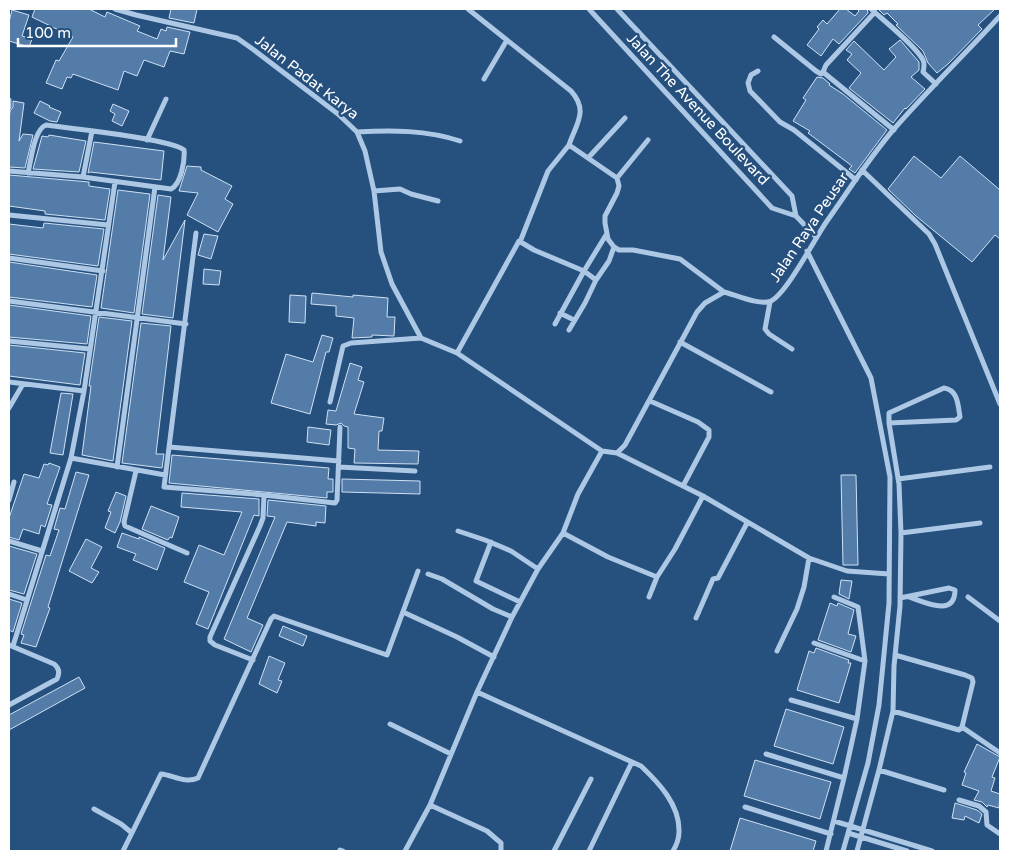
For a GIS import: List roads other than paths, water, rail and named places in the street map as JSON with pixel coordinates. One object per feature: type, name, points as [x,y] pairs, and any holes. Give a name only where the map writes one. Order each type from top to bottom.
[{"type":"street","name":"Jalan Padat Karya","points":[[115,9],[237,38],[338,114],[357,132],[365,151],[374,191],[382,252],[392,284],[421,338]]},
{"type":"street","points":[[457,354],[520,242],[548,171],[569,144],[580,119],[577,98],[571,91],[468,9]]},
{"type":"street","name":"Jalan The Avenue Boulevard","points":[[589,9],[772,208],[796,216],[816,237]]},
{"type":"street","name":"Jalan The Avenue Boulevard","points":[[617,9],[792,196],[796,216]]},
{"type":"street","points":[[823,72],[826,65],[873,10],[922,58],[925,65],[923,71],[936,84]]},
{"type":"street","name":"Jalan Raya Peusar","points":[[614,247],[619,250],[633,250],[680,259],[724,292],[757,303],[770,302],[799,268],[816,237],[862,170],[894,130],[1000,16]]},
{"type":"street","points":[[774,37],[816,71],[821,74],[823,72],[894,130]]},
{"type":"street","points":[[484,79],[507,40]]},
{"type":"street","points":[[758,70],[751,75],[748,84],[753,95],[780,122],[794,130],[856,180]]},
{"type":"street","points":[[148,140],[166,99]]},
{"type":"street","points":[[9,100],[9,106]]},
{"type":"street","points":[[588,158],[625,118]]},
{"type":"street","points":[[9,171],[28,173],[83,178],[155,186],[169,190],[176,186],[184,150],[176,145],[46,125],[42,126],[37,133],[28,173]]},
{"type":"street","points":[[357,132],[385,130],[415,132],[460,140]]},
{"type":"street","points":[[83,178],[92,131]]},
{"type":"street","points":[[616,178],[648,140]]},
{"type":"street","points":[[569,144],[616,178],[619,186],[605,216],[606,234],[614,247],[609,261],[596,280],[569,330]]},
{"type":"street","points":[[862,170],[929,234],[935,244],[1000,404]]},
{"type":"street","points":[[9,705],[57,679],[59,674],[57,666],[54,664],[11,646],[71,458],[97,312],[114,182]]},
{"type":"street","points":[[117,468],[155,186]]},
{"type":"street","points":[[374,191],[400,189],[438,202]]},
{"type":"street","points":[[9,215],[108,225]]},
{"type":"street","points":[[196,233],[164,487],[264,494],[334,503],[337,500],[340,427]]},
{"type":"street","points":[[555,324],[606,234]]},
{"type":"street","points":[[520,242],[534,250],[584,271],[596,280]]},
{"type":"street","points":[[807,251],[871,378],[890,477],[889,603],[877,718],[868,763],[843,851]]},
{"type":"street","points":[[9,258],[103,271]]},
{"type":"street","points":[[616,453],[625,446],[697,312],[705,302],[724,292]]},
{"type":"street","points":[[9,301],[186,324]]},
{"type":"street","points":[[770,302],[765,329],[769,334],[792,349]]},
{"type":"street","points":[[560,313],[574,320]]},
{"type":"street","points":[[330,402],[343,346],[351,343],[421,338],[457,354],[602,451],[616,453],[703,496],[808,558],[847,571],[889,574]]},
{"type":"street","points":[[9,341],[90,349]]},
{"type":"street","points":[[680,342],[772,392]]},
{"type":"street","points":[[9,382],[84,391]]},
{"type":"street","points":[[9,408],[23,384]]},
{"type":"street","points":[[856,851],[879,770],[893,711],[900,598],[901,533],[898,479],[889,423],[890,412],[944,388],[950,389],[954,393],[960,417],[956,420],[889,423]]},
{"type":"street","points":[[650,401],[698,422],[709,430],[709,437],[683,486]]},
{"type":"street","points":[[169,447],[415,471]]},
{"type":"street","points":[[405,851],[430,805],[476,692],[494,658],[512,617],[538,569],[563,533],[578,494],[602,451]]},
{"type":"street","points":[[71,458],[117,468],[165,475]]},
{"type":"street","points":[[898,479],[990,466]]},
{"type":"street","points":[[136,471],[124,522],[125,526],[187,553]]},
{"type":"street","points":[[9,500],[14,482]]},
{"type":"street","points":[[253,660],[215,645],[210,641],[210,637],[260,526],[264,494]]},
{"type":"street","points":[[648,597],[657,577],[675,549],[703,496]]},
{"type":"street","points":[[696,618],[713,579],[718,578],[747,523]]},
{"type":"street","points":[[901,533],[980,523]]},
{"type":"street","points":[[458,531],[511,551],[538,569]]},
{"type":"street","points":[[563,533],[608,557],[657,577]]},
{"type":"street","points":[[9,541],[42,551]]},
{"type":"street","points":[[491,542],[476,581],[520,602]]},
{"type":"street","points":[[778,652],[804,587],[808,558]]},
{"type":"street","points":[[123,851],[161,774],[190,780],[198,778],[274,616],[387,655],[418,571]]},
{"type":"street","points":[[428,574],[442,579],[493,609],[512,617]]},
{"type":"street","points":[[900,598],[932,590],[949,588],[955,590],[952,602],[946,606],[938,606],[910,597]]},
{"type":"street","points":[[9,594],[27,600]]},
{"type":"street","points":[[826,851],[844,778],[865,662],[858,607],[834,597]]},
{"type":"street","points":[[968,598],[1000,621]]},
{"type":"street","points":[[403,612],[457,637],[494,658]]},
{"type":"street","points":[[814,643],[865,662]]},
{"type":"street","points":[[893,711],[958,731],[962,728],[973,682],[972,678],[895,655]]},
{"type":"street","points":[[476,692],[632,762],[655,778],[665,791],[677,815],[679,833],[674,851]]},
{"type":"street","points":[[791,700],[856,719]]},
{"type":"street","points":[[390,724],[452,754]]},
{"type":"street","points":[[962,728],[1000,753]]},
{"type":"street","points":[[766,754],[844,778]]},
{"type":"street","points":[[589,851],[632,762]]},
{"type":"street","points":[[879,770],[944,790]]},
{"type":"street","points":[[554,851],[591,779]]},
{"type":"street","points":[[958,800],[979,806],[986,812],[987,825],[1000,834]]},
{"type":"street","points":[[430,805],[488,832],[501,843],[501,851]]},
{"type":"street","points":[[745,807],[831,834]]},
{"type":"street","points":[[94,809],[122,824],[132,833]]},
{"type":"street","points":[[834,821],[932,851]]},
{"type":"street","points":[[848,833],[907,851]]}]
